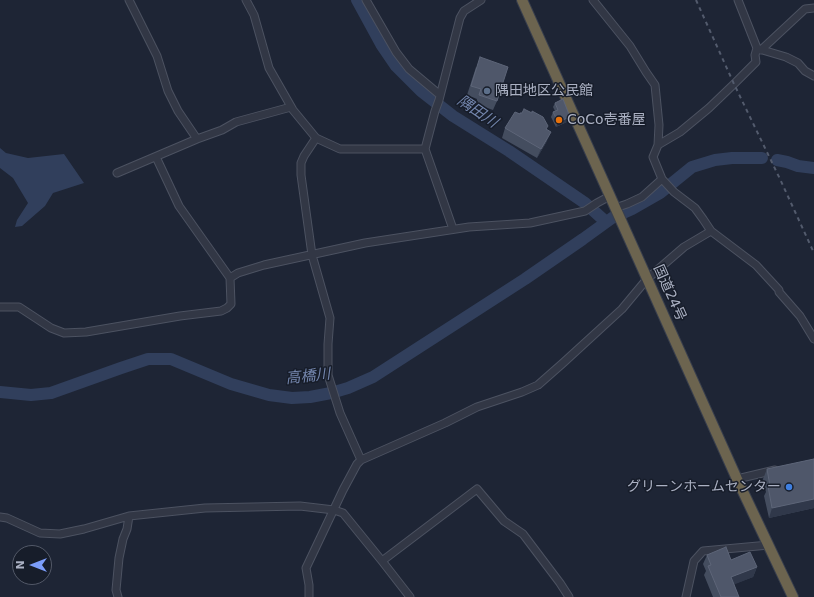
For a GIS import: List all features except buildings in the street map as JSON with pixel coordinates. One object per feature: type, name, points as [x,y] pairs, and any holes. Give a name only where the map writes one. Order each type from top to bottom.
[{"type":"highway","name":"国道24号","points":[[522,0],[737,478],[793,597]]},
{"type":"street","points":[[246,0],[254,15],[269,68],[291,107],[316,138],[340,149],[426,149]]},
{"type":"street","points":[[366,0],[383,32],[400,58],[409,69],[440,97]]},
{"type":"street","points":[[453,229],[426,149],[460,18],[464,11],[481,0]]},
{"type":"street","points":[[593,0],[630,46],[655,85],[659,125],[658,145],[653,157],[662,179],[674,192],[695,208],[711,231],[756,265],[800,316],[814,339]]},
{"type":"street","points":[[738,0],[759,49]]},
{"type":"street","points":[[130,1],[157,56],[168,91],[178,111],[197,139]]},
{"type":"street","points":[[658,145],[680,132],[709,108],[756,62],[755,55],[759,49],[805,9],[814,8]]},
{"type":"street","points":[[759,49],[786,56],[798,63],[805,71],[814,76]]},
{"type":"street","points":[[117,173],[222,130],[236,122],[291,107]]},
{"type":"street","points":[[316,138],[301,163],[301,176],[312,255],[330,318],[328,376],[340,413],[361,460]]},
{"type":"street","points":[[0,307],[19,307],[51,328],[64,333],[86,332],[224,310],[231,304],[230,278],[179,206],[156,157]]},
{"type":"street","points":[[615,208],[642,197],[662,179]]},
{"type":"street","points":[[230,278],[238,273],[264,265],[365,243],[469,227],[530,223],[585,212],[610,196]]},
{"type":"street","points":[[309,597],[309,585],[306,568],[357,464],[361,460],[445,423],[477,407],[538,385],[622,309],[648,279],[684,247],[711,231]]},
{"type":"street","points":[[737,478],[784,468]]},
{"type":"street","points":[[382,561],[477,489],[504,522],[523,534],[569,597]]},
{"type":"street","points":[[0,517],[8,518],[40,533],[60,534],[84,529],[129,516],[205,508],[300,506],[334,510],[343,513],[410,597]]},
{"type":"street","points":[[118,597],[116,590],[119,558],[123,539],[128,529],[129,516]]},
{"type":"street","points":[[686,597],[694,561],[703,551],[769,545]]},
{"type":"water","points":[[0,148],[6,153],[28,158],[64,154],[84,183],[53,193],[45,206],[22,226],[15,227],[17,220],[28,203],[13,178],[0,168]]},
{"type":"waterway","name":"隅田川","points":[[357,0],[381,44],[396,66],[421,91],[453,116],[509,151],[585,203],[606,222]]},
{"type":"waterway","name":"高橋川","points":[[0,392],[31,395],[51,393],[148,359],[171,359],[231,384],[269,395],[292,398],[310,397],[348,388],[373,377],[525,279],[612,218],[632,209],[660,193],[692,167],[715,160],[732,158],[762,158]]},
{"type":"waterway","name":"高橋川","points":[[777,160],[798,166],[814,168]]},
{"type":"railway","points":[[696,0],[814,253]]},
{"type":"place","name":"隅田地区公民館","points":[[487,91]]},
{"type":"place","name":"CoCo壱番屋","points":[[559,120]]},
{"type":"place","name":"グリーンホームセンター","points":[[789,487]]}]
